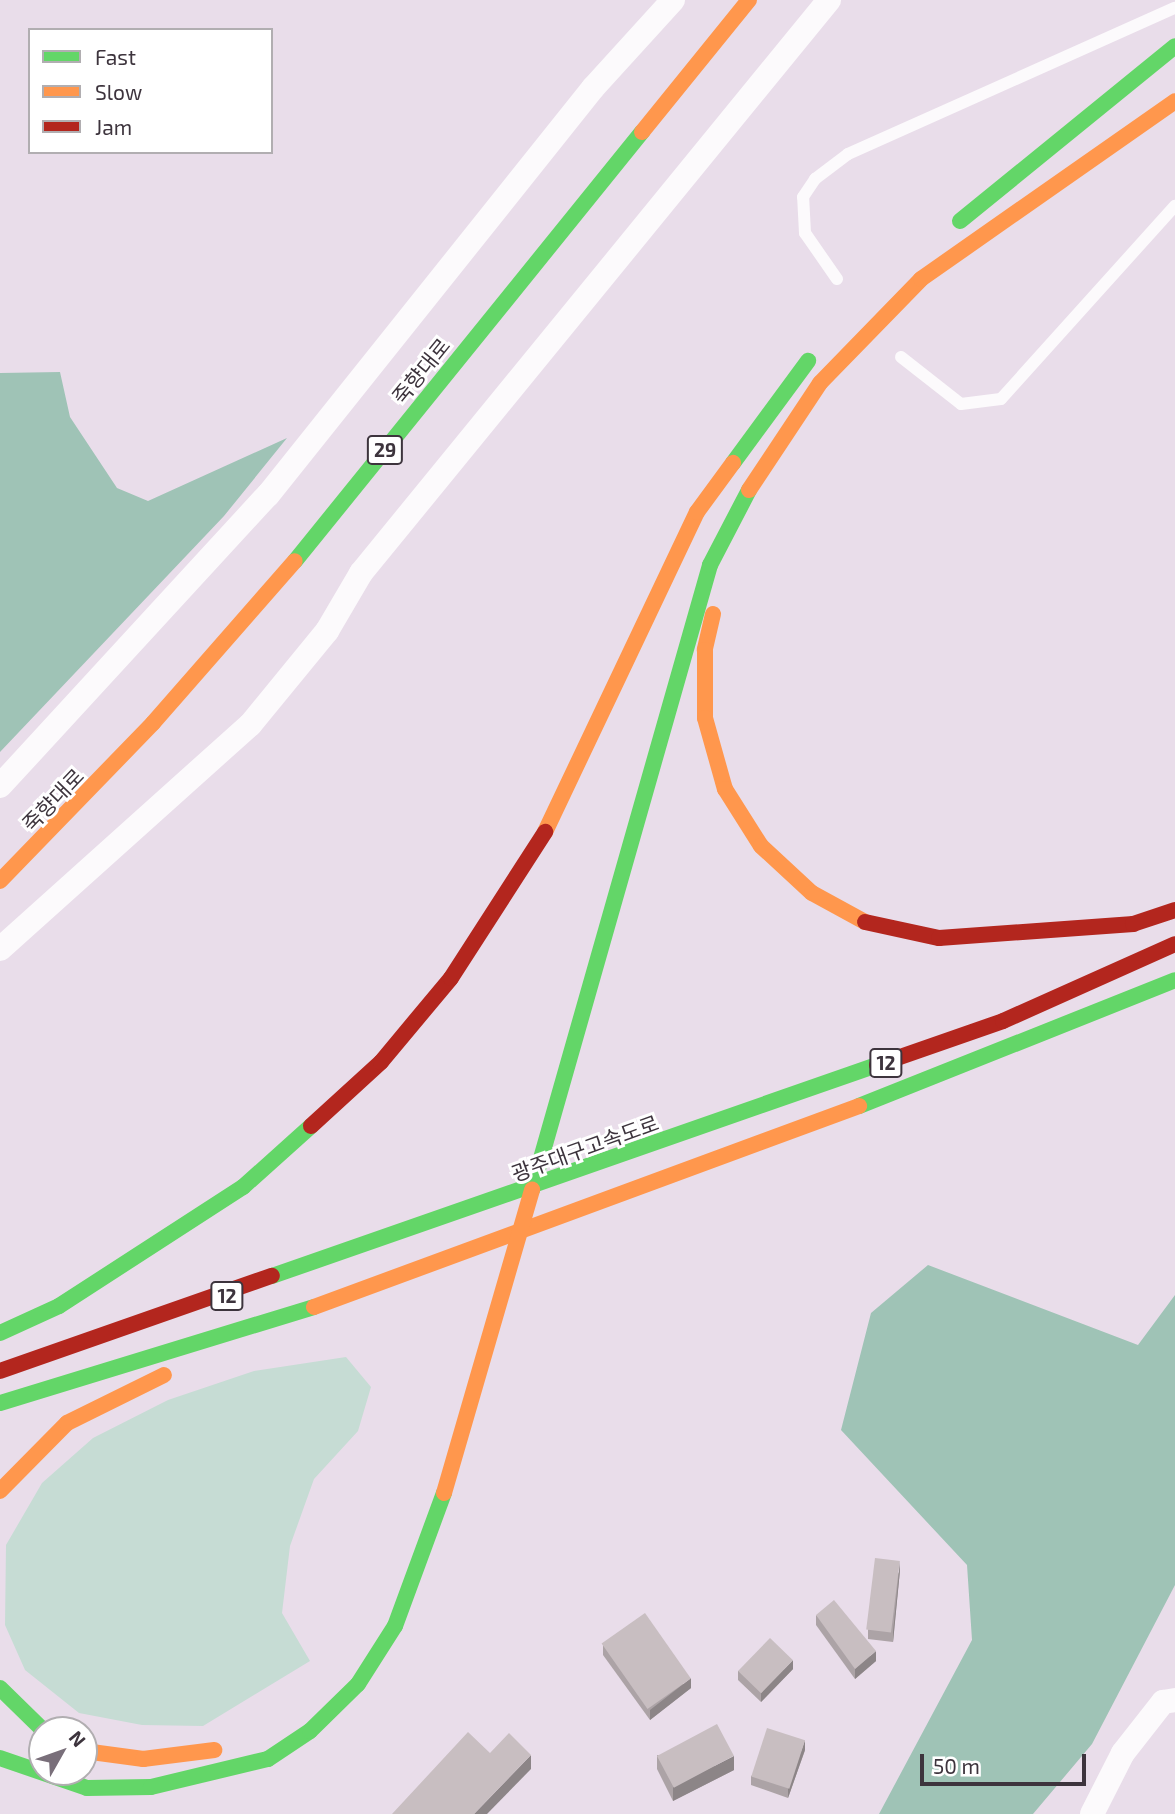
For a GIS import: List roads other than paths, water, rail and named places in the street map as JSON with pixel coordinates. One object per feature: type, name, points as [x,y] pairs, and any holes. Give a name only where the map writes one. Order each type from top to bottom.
[{"type":"main road","name":"죽향대로","points":[[0,881],[153,723],[282,577],[750,0]]},
{"type":"main road","points":[[943,235],[1175,46]]},
{"type":"main road","points":[[0,1758],[87,1788],[151,1787],[268,1759],[310,1731],[358,1684],[395,1626],[451,1474],[681,652],[710,565],[757,474],[820,383],[921,279],[1175,101]]},
{"type":"main road","points":[[0,1333],[59,1306],[243,1187],[381,1062],[425,1010],[518,884],[563,805],[645,616],[697,512],[818,349]]},
{"type":"main road","points":[[680,597],[732,462]]},
{"type":"main road","points":[[757,474],[711,623],[705,718],[725,789],[761,846],[812,893],[873,926],[939,938],[1132,924],[1175,910]]},
{"type":"main road","name":"광주대구고속도로","points":[[0,1371],[453,1217],[1003,1021],[1175,944]]},
{"type":"main road","name":"12","points":[[0,1403],[300,1312],[1003,1053],[1175,980]]},
{"type":"main road","points":[[487,1268],[512,1177]]},
{"type":"main road","points":[[0,1492],[68,1423],[300,1312]]},
{"type":"main road","points":[[376,1620],[448,1411]]},
{"type":"main road","points":[[0,1688],[29,1716]]},
{"type":"main road","points":[[98,1753],[143,1759],[235,1745]]},
{"type":"street","points":[[0,786],[268,495],[593,88],[673,0]]},
{"type":"street","points":[[0,949],[250,726],[327,631],[361,573],[829,0]]},
{"type":"street","points":[[1092,1814],[1123,1753],[1163,1702],[1175,1700]]},
{"type":"lane","points":[[837,279],[805,233],[803,197],[815,179],[848,153],[1175,8]]},
{"type":"lane","points":[[901,357],[961,404],[1001,399],[1175,206]]}]
